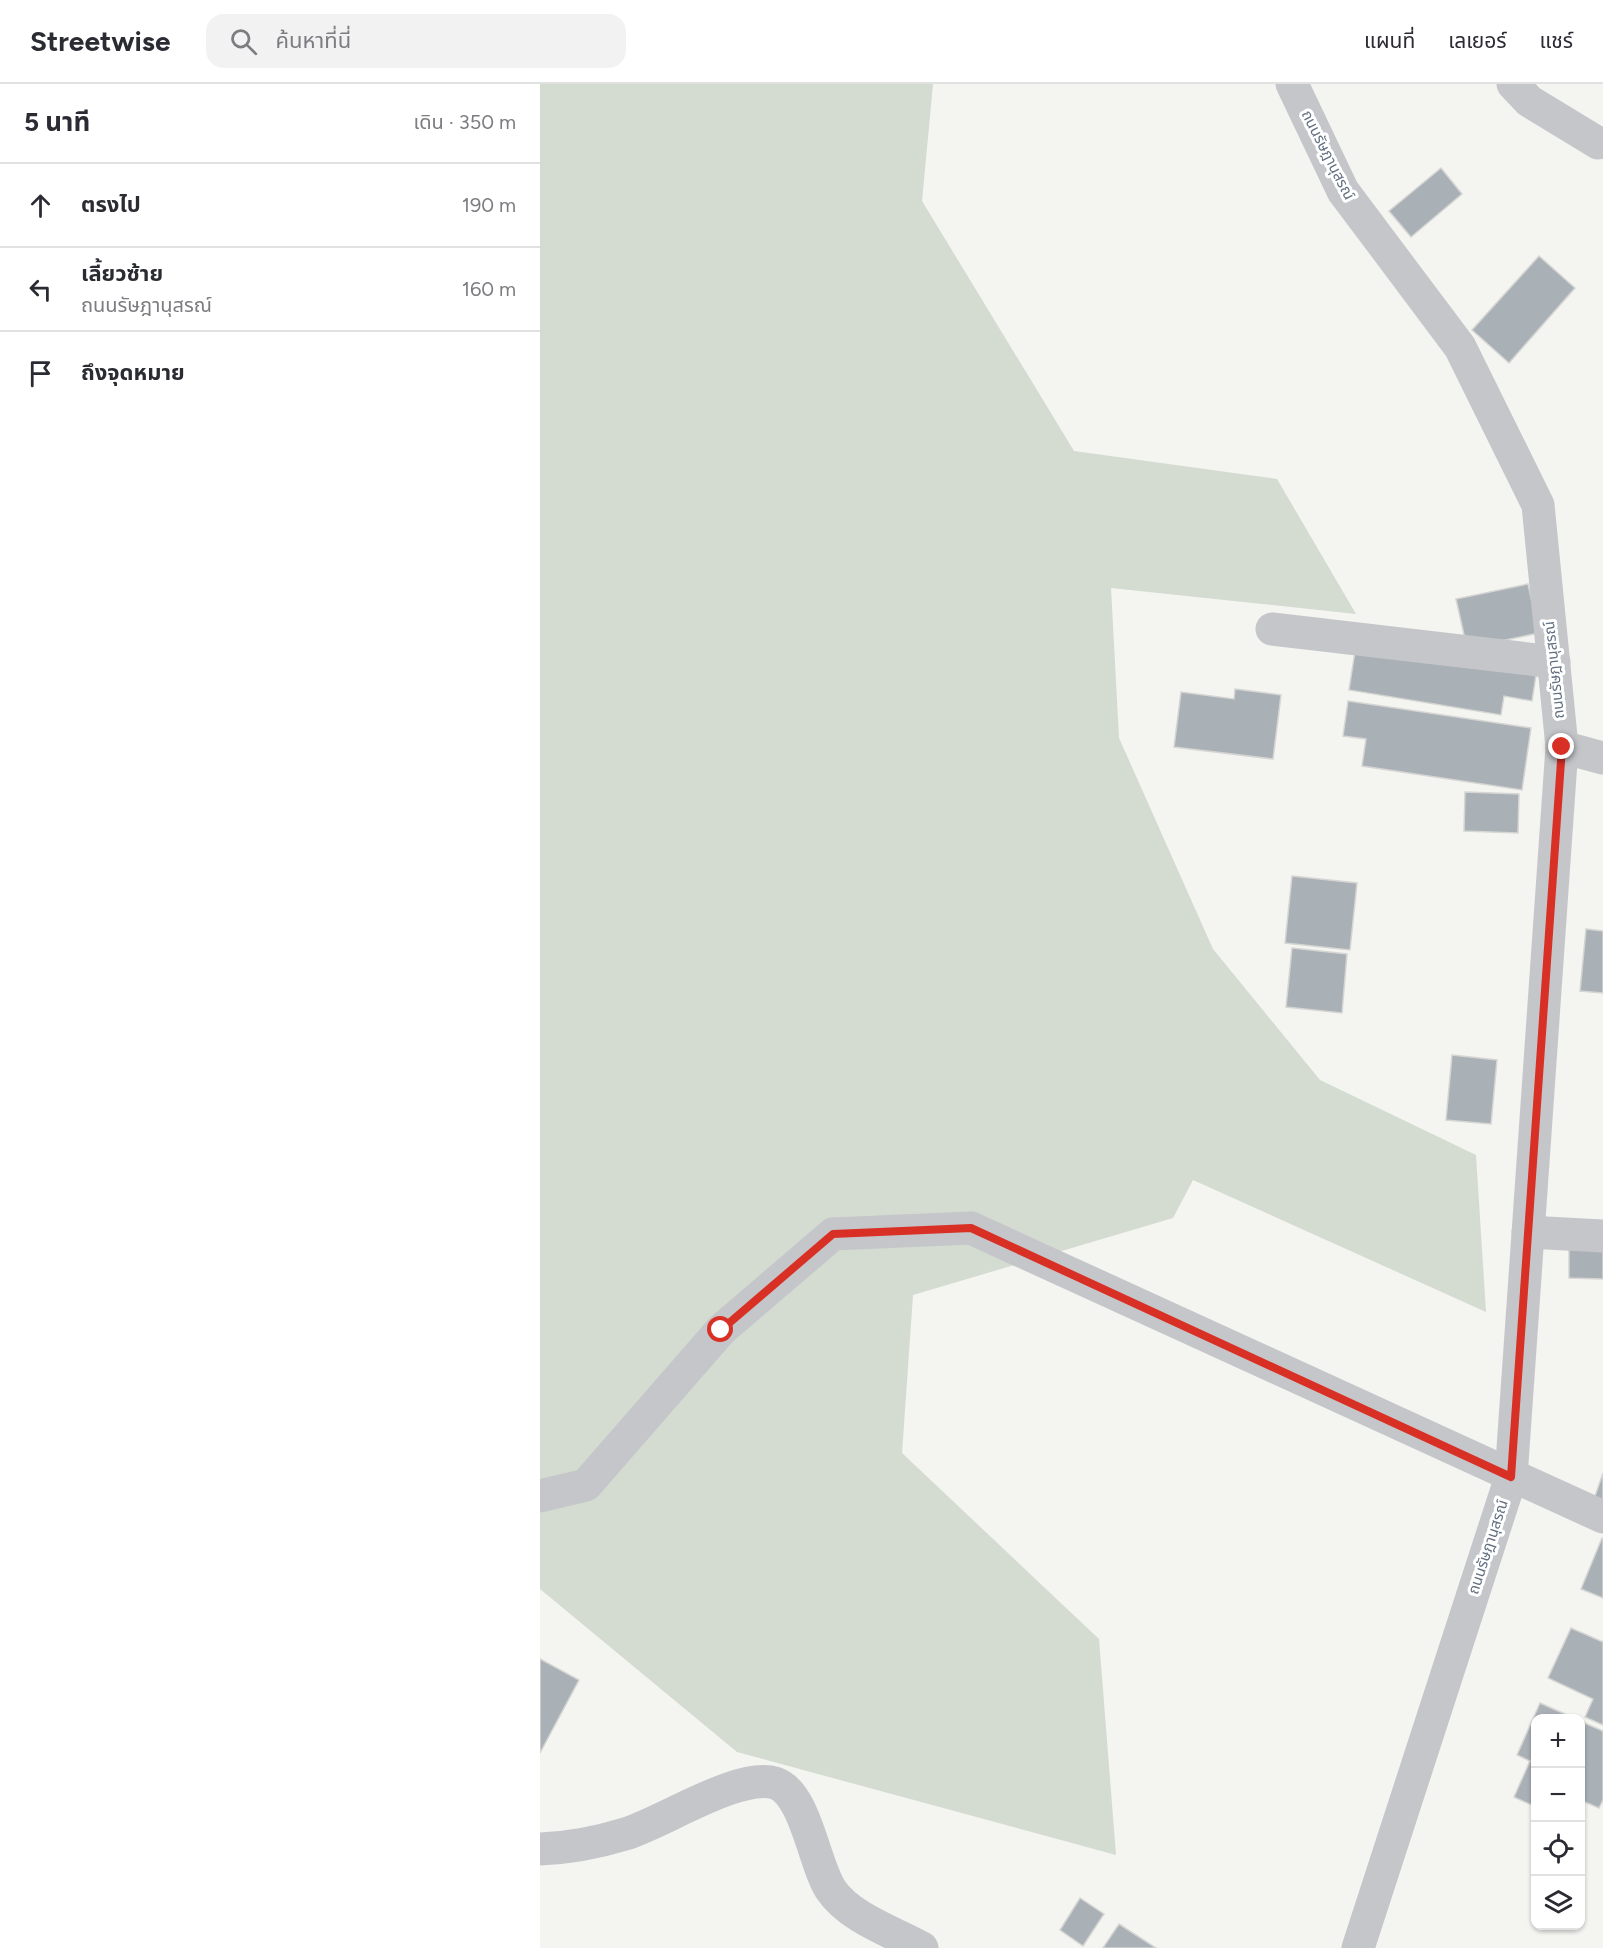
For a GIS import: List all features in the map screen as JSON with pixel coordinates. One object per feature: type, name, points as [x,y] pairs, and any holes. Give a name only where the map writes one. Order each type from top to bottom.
[{"type":"street","name":"ถนนรัษฎานุสรณ์","points":[[1292,84],[1343,191],[1460,346],[1538,504],[1562,747],[1511,1477],[1358,1948]]},
{"type":"street","points":[[1513,84],[1529,101],[1598,143]]},
{"type":"street","points":[[1272,629],[1554,662]]},
{"type":"street","points":[[1562,747],[1603,758]]},
{"type":"street","points":[[540,1496],[586,1485],[721,1330],[833,1234],[971,1228],[1511,1477],[1603,1517]]},
{"type":"street","points":[[1528,1232],[1603,1236]]},
{"type":"street","points":[[540,1849],[626,1834],[725,1791],[757,1781],[776,1783],[788,1793],[801,1812],[829,1888],[842,1904],[922,1948]]},
{"type":"shaded area","points":[[540,84],[933,84],[922,201],[1074,451],[1277,479],[1356,614],[1111,588],[1119,738],[1213,949],[1320,1080],[1476,1155],[1486,1312],[1193,1180],[1173,1218],[913,1295],[902,1453],[1099,1639],[1116,1855],[737,1752],[540,1589]]},
{"type":"building","points":[[1441,168],[1462,194],[1411,237],[1389,211]]},
{"type":"building","points":[[1539,256],[1575,288],[1509,363],[1472,330]]},
{"type":"building","points":[[1528,584],[1539,633],[1467,648],[1456,599]]},
{"type":"building","points":[[1356,645],[1536,675],[1532,701],[1504,696],[1501,715],[1349,690]]},
{"type":"building","points":[[1235,689],[1281,695],[1273,759],[1174,747],[1181,692],[1234,699]]},
{"type":"building","points":[[1348,701],[1531,728],[1522,790],[1362,766],[1366,739],[1343,736]]},
{"type":"building","points":[[1465,792],[1519,794],[1518,833],[1464,831]]},
{"type":"building","points":[[1292,876],[1357,883],[1350,950],[1285,943]]},
{"type":"building","points":[[1586,929],[1603,931],[1603,993],[1580,991]]},
{"type":"building","points":[[1292,948],[1347,954],[1342,1013],[1286,1007]]},
{"type":"building","points":[[1452,1055],[1497,1060],[1491,1124],[1446,1120]]},
{"type":"building","points":[[1569,1240],[1603,1241],[1603,1279],[1569,1278]]},
{"type":"building","points":[[1603,1473],[1603,1506],[1593,1502]]},
{"type":"building","points":[[1603,1539],[1603,1598],[1581,1589]]},
{"type":"building","points":[[1571,1628],[1603,1642],[1603,1725],[1585,1717],[1593,1699],[1548,1678]]},
{"type":"building","points":[[540,1659],[579,1680],[540,1753]]},
{"type":"building","points":[[1540,1703],[1565,1714],[1535,1714]]},
{"type":"building","points":[[1531,1723],[1531,1805],[1514,1797],[1530,1761],[1517,1755]]},
{"type":"building","points":[[1585,1723],[1603,1731],[1603,1800],[1599,1808],[1585,1802]]},
{"type":"building","points":[[1080,1898],[1104,1914],[1083,1946],[1060,1930]]},
{"type":"building","points":[[1119,1924],[1156,1948],[1103,1948]]},
{"type":"route","points":[[721,1330],[833,1234],[971,1228],[1511,1477],[1562,747]]}]
